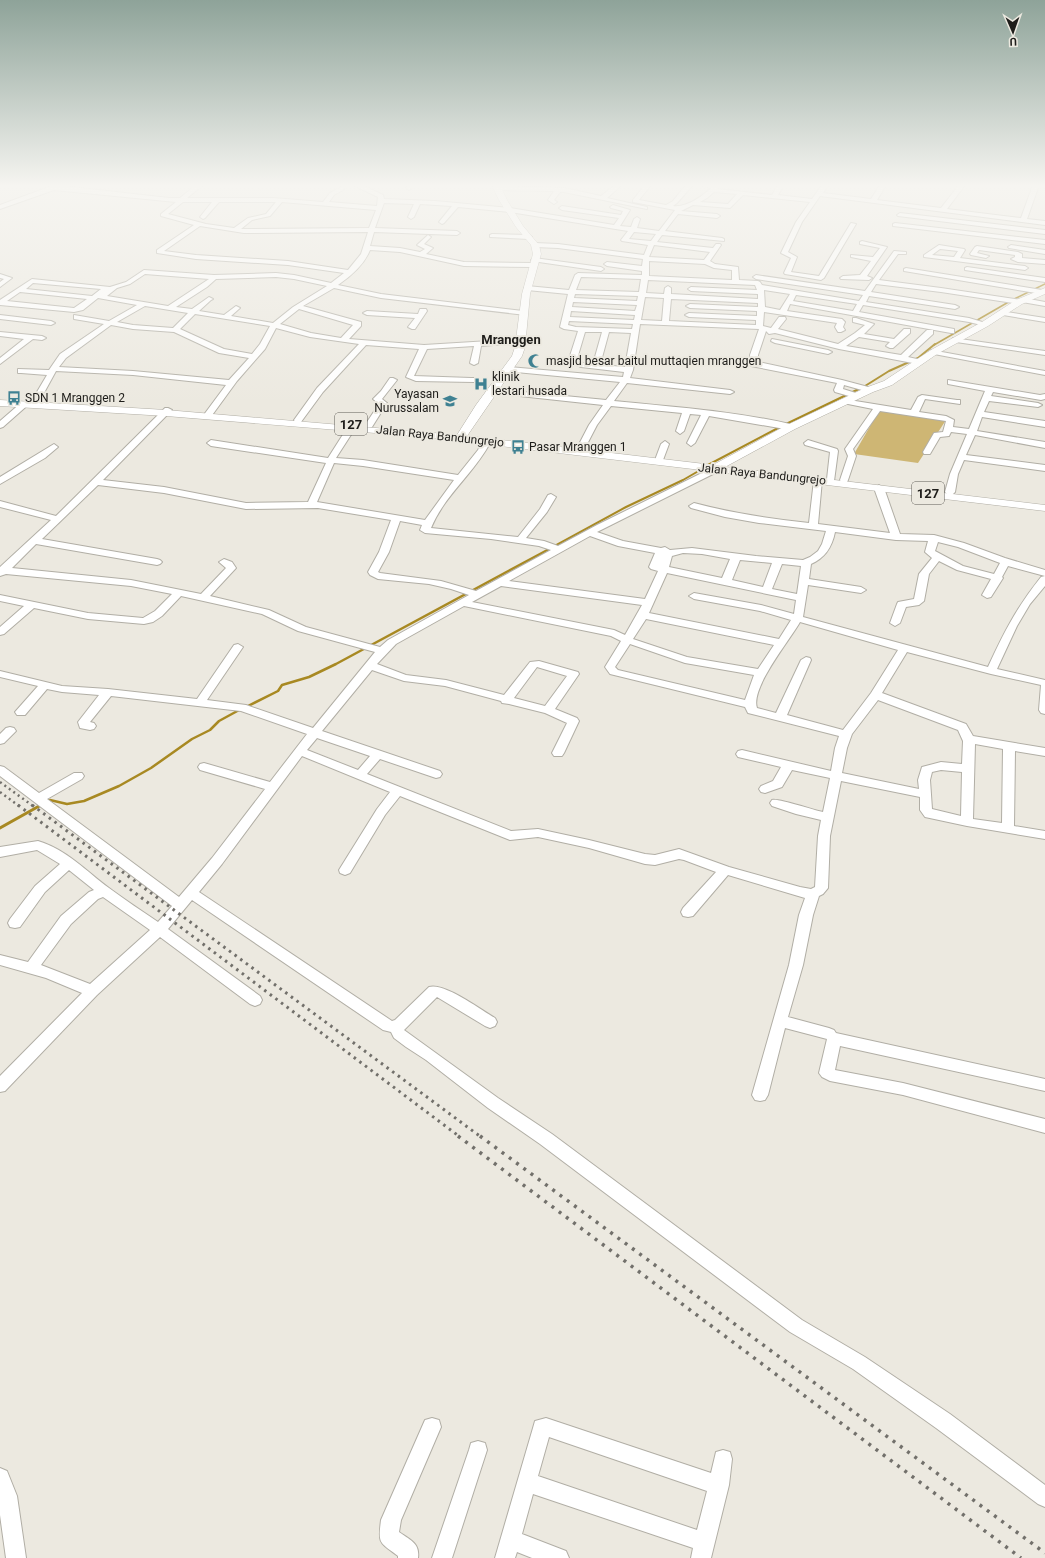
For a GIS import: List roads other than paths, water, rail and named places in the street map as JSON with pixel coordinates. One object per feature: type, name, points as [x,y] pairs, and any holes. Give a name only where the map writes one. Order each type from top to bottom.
[{"type":"main road","points":[[461,436],[517,356],[527,288],[535,258]]},
{"type":"main road","points":[[709,467],[786,426],[857,392],[888,382],[909,362],[934,352],[954,335],[1003,313],[1017,301],[1038,291]]},
{"type":"main road","name":"Jalan Raya Bandungrejo","points":[[0,402],[369,425],[709,467],[813,478],[879,488],[1045,508]]},
{"type":"main road","name":"Jalan Raya Bandungrejo","points":[[209,414],[352,427],[397,429]]},
{"type":"main road","name":"Jalan Raya Bandungrejo","points":[[461,436],[487,441],[580,450],[709,467]]},
{"type":"main road","name":"Jalan Raya Bandungrejo","points":[[813,478],[844,480],[1045,504]]},
{"type":"street","points":[[220,258],[288,263],[349,272]]},
{"type":"street","points":[[209,414],[232,383],[263,346],[268,332],[275,324],[298,307],[333,286],[362,258]]},
{"type":"street","points":[[437,258],[458,263],[470,268],[486,264],[534,263],[604,267],[643,279]]},
{"type":"street","points":[[580,450],[593,425],[625,380],[629,370],[641,303],[646,258],[670,270],[693,271],[706,262],[709,258]]},
{"type":"street","points":[[794,258],[787,273],[821,278],[833,258]]},
{"type":"street","points":[[865,258],[874,259]]},
{"type":"street","points":[[854,316],[860,303],[892,258]]},
{"type":"street","points":[[926,258],[1045,280]]},
{"type":"street","points":[[930,258],[1025,268]]},
{"type":"street","points":[[998,258],[1045,262]]},
{"type":"street","points":[[486,264],[492,259]]},
{"type":"street","points":[[843,278],[855,279],[863,275],[866,266],[874,259]]},
{"type":"street","points":[[1021,276],[1027,261]]},
{"type":"street","points":[[706,262],[714,266],[736,268],[735,282]]},
{"type":"street","points":[[450,271],[458,263]]},
{"type":"street","points":[[156,273],[168,264]]},
{"type":"street","points":[[714,266],[714,281]]},
{"type":"street","points":[[665,323],[670,270]]},
{"type":"street","points":[[636,331],[565,328],[570,300],[578,274],[643,279],[670,270],[693,271],[714,281],[758,283],[761,290],[762,301],[760,318],[761,328],[754,355],[754,364],[842,382],[878,408],[950,420],[949,429],[946,434],[937,435],[927,452]]},
{"type":"street","points":[[847,270],[875,281],[1045,304]]},
{"type":"street","points":[[906,270],[1038,291]]},
{"type":"street","points":[[689,324],[693,271]]},
{"type":"street","points":[[520,341],[424,347],[343,341],[310,335],[275,324],[101,297],[116,287],[128,283],[144,272],[214,277],[252,275],[290,276],[381,296],[523,313]]},
{"type":"street","points":[[246,283],[252,275]]},
{"type":"street","points":[[0,276],[10,278],[0,285]]},
{"type":"street","points":[[772,332],[794,292],[806,276]]},
{"type":"street","points":[[170,308],[180,300],[204,287],[214,277]]},
{"type":"street","points":[[756,277],[955,307]]},
{"type":"street","points":[[34,280],[107,288],[80,308],[74,310],[1,303],[34,280]]},
{"type":"street","points":[[575,282],[602,283]]},
{"type":"street","points":[[527,288],[572,292],[642,294],[762,301]]},
{"type":"street","points":[[928,297],[929,288]]},
{"type":"street","points":[[691,289],[794,292],[948,316],[983,323]]},
{"type":"street","points":[[19,290],[94,298]]},
{"type":"street","points":[[941,328],[950,310],[955,307],[964,293]]},
{"type":"street","points":[[343,341],[358,326],[356,324],[381,296]]},
{"type":"street","points":[[175,330],[209,299]]},
{"type":"street","points":[[570,300],[641,303]]},
{"type":"street","points":[[484,309],[492,301]]},
{"type":"street","points":[[412,327],[419,316],[432,302]]},
{"type":"street","points":[[789,302],[854,316],[941,328],[954,335],[1045,353]]},
{"type":"street","points":[[0,425],[40,405],[53,371],[63,356],[110,323],[144,304]]},
{"type":"street","points":[[690,306],[761,309],[782,315],[839,321],[841,322],[839,326],[841,330]]},
{"type":"street","points":[[298,307],[356,324]]},
{"type":"street","points":[[225,317],[236,308]]},
{"type":"street","points":[[568,309],[639,313]]},
{"type":"street","points":[[367,313],[419,316]]},
{"type":"street","points":[[1003,313],[1045,320]]},
{"type":"street","points":[[690,315],[760,318]]},
{"type":"street","points":[[840,347],[870,326],[870,323],[854,316]]},
{"type":"street","points":[[77,317],[142,328],[175,330],[222,351],[254,357]]},
{"type":"street","points":[[1,318],[51,323]]},
{"type":"street","points":[[566,318],[761,328],[772,332],[880,354],[909,362]]},
{"type":"street","points":[[136,335],[142,328]]},
{"type":"street","points":[[582,329],[573,359],[576,364],[629,370]]},
{"type":"street","points":[[596,367],[606,330]]},
{"type":"street","points":[[880,354],[907,331]]},
{"type":"street","points":[[909,362],[930,332]]},
{"type":"street","points":[[0,340],[4,334],[42,338]]},
{"type":"street","points":[[858,335],[895,341]]},
{"type":"street","points":[[0,362],[31,337]]},
{"type":"street","points":[[775,341],[909,362]]},
{"type":"street","points":[[298,420],[309,403],[364,343]]},
{"type":"street","points":[[474,363],[478,343]]},
{"type":"street","points":[[424,347],[410,377],[416,379],[471,380]]},
{"type":"street","points":[[934,352],[1045,373]]},
{"type":"street","points":[[509,369],[730,392]]},
{"type":"street","points":[[21,372],[53,371],[143,374],[232,383]]},
{"type":"street","points":[[369,425],[383,402],[377,399],[384,393],[393,380]]},
{"type":"street","points":[[842,382],[838,389],[840,391],[857,392]]},
{"type":"street","points":[[951,382],[1041,398],[1045,396]]},
{"type":"street","points":[[950,492],[954,474],[981,414],[990,389]]},
{"type":"street","points":[[492,391],[706,413],[786,426]]},
{"type":"street","points":[[914,413],[922,397],[957,402]]},
{"type":"street","points":[[986,398],[1045,406]]},
{"type":"street","points":[[844,480],[852,456],[850,449],[878,408]]},
{"type":"street","points":[[680,431],[687,411]]},
{"type":"street","points":[[2,571],[58,519],[167,412]]},
{"type":"street","points":[[691,443],[706,413]]},
{"type":"street","points":[[981,414],[1045,424]]},
{"type":"street","points":[[311,505],[331,460],[352,427]]},
{"type":"street","points":[[949,429],[1045,445]]},
{"type":"street","points":[[487,441],[482,451],[428,523],[425,530],[520,540],[547,545],[559,550]]},
{"type":"street","points":[[211,442],[311,458],[363,463],[462,478]]},
{"type":"street","points":[[808,443],[834,451],[831,479]]},
{"type":"street","points":[[659,460],[665,444]]},
{"type":"street","points":[[0,481],[26,464],[42,456],[54,447]]},
{"type":"street","points":[[962,457],[1045,468]]},
{"type":"street","points":[[2,571],[131,583],[178,592],[265,612],[302,629],[372,649],[392,642],[463,603],[474,593],[501,582],[709,467]]},
{"type":"street","points":[[813,478],[813,527]]},
{"type":"street","points":[[94,482],[164,490],[246,506],[311,505],[428,523]]},
{"type":"street","points":[[879,488],[889,513],[896,537]]},
{"type":"street","points":[[520,540],[544,510],[551,496]]},
{"type":"street","points":[[0,504],[58,519]]},
{"type":"street","points":[[694,506],[759,520],[896,537],[934,538],[961,545],[1006,561],[1045,572]]},
{"type":"street","points":[[396,518],[384,552],[373,573],[378,576],[435,582],[474,593]]},
{"type":"street","points":[[750,705],[614,672],[610,667],[643,615],[664,569],[666,556],[671,552],[694,551],[736,557],[807,562],[817,556],[827,546],[830,541],[831,528]]},
{"type":"street","points":[[590,532],[621,544],[661,551],[676,548],[677,551]]},
{"type":"street","points":[[934,538],[930,552],[936,556],[960,568],[998,578]]},
{"type":"street","points":[[34,541],[157,562]]},
{"type":"street","points":[[661,551],[654,567],[801,598]]},
{"type":"street","points":[[895,623],[902,604],[915,603],[919,601],[924,574],[936,559],[936,556]]},
{"type":"street","points":[[726,582],[736,557]]},
{"type":"street","points":[[766,591],[778,561]]},
{"type":"street","points":[[987,595],[998,578],[1006,561]]},
{"type":"street","points":[[203,598],[230,570],[231,566],[224,562]]},
{"type":"street","points":[[807,562],[797,618],[760,673],[750,705],[752,710],[846,734]]},
{"type":"street","points":[[991,671],[1012,626],[1026,603],[1045,579]]},
{"type":"street","points":[[803,581],[861,590]]},
{"type":"street","points":[[501,582],[544,590],[649,603]]},
{"type":"street","points":[[0,598],[88,616],[144,621],[158,615],[178,592]]},
{"type":"street","points":[[694,596],[761,608],[991,671],[1045,683]]},
{"type":"street","points":[[463,603],[614,633],[628,640],[685,660],[760,673]]},
{"type":"street","points":[[0,632],[30,605]]},
{"type":"street","points":[[643,615],[780,643]]},
{"type":"street","points":[[200,703],[238,647]]},
{"type":"street","points":[[300,751],[510,836],[533,833],[542,834],[589,844],[645,859],[655,860],[679,854],[725,870],[800,892],[813,894],[818,892],[821,888],[824,836],[827,817],[841,748],[846,734],[866,706],[876,696],[890,669],[904,648]]},
{"type":"street","points":[[0,1086],[92,991],[159,930],[180,905],[200,899],[273,787],[300,751],[370,665],[372,649]]},
{"type":"street","points":[[782,718],[781,715],[806,660]]},
{"type":"street","points":[[506,701],[534,664],[573,673],[574,676],[547,710]]},
{"type":"street","points":[[370,665],[404,678],[431,680],[446,683],[506,701],[541,710],[547,710],[573,721],[558,753]]},
{"type":"street","points":[[0,674],[44,686],[62,689],[108,692],[242,708],[378,753],[436,774]]},
{"type":"street","points":[[21,712],[44,686]]},
{"type":"street","points":[[1045,687],[1045,711]]},
{"type":"street","points":[[90,726],[84,725],[84,722],[108,692]]},
{"type":"street","points":[[876,696],[958,725],[964,729],[968,739],[967,822]]},
{"type":"street","points":[[0,740],[10,731]]},
{"type":"street","points":[[968,739],[1045,752]]},
{"type":"street","points":[[1008,746],[1008,829]]},
{"type":"street","points":[[359,776],[378,753]]},
{"type":"street","points":[[742,754],[836,776],[926,794]]},
{"type":"street","points":[[765,789],[778,784],[788,765]]},
{"type":"street","points":[[968,769],[937,766],[926,770],[924,780],[926,810],[929,814],[1045,835]]},
{"type":"street","points":[[204,767],[273,787]]},
{"type":"street","points":[[0,770],[180,905]]},
{"type":"street","points":[[39,799],[78,776]]},
{"type":"street","points":[[345,870],[381,812],[398,790]]},
{"type":"street","points":[[776,803],[796,810],[827,817]]},
{"type":"street","points":[[0,852],[38,845],[58,854],[106,892],[255,1000]]},
{"type":"street","points":[[15,923],[40,889],[69,863]]},
{"type":"street","points":[[688,912],[725,870]]},
{"type":"street","points":[[31,968],[66,920],[94,895],[106,892]]},
{"type":"street","points":[[760,1095],[796,965],[806,915],[813,894]]},
{"type":"street","points":[[200,899],[388,1026],[394,1027],[400,1025],[434,991],[443,994],[490,1022]]},
{"type":"street","points":[[0,960],[49,972],[92,991]]},
{"type":"street","points":[[780,1021],[829,1034]]},
{"type":"street","points":[[394,1027],[399,1034],[411,1043],[493,1103],[546,1139],[796,1326],[859,1363],[944,1421],[1045,1497]]},
{"type":"street","points":[[1045,1085],[834,1039],[832,1056],[827,1073],[835,1077],[903,1089],[1045,1126]]},
{"type":"street","points":[[408,1558],[409,1551],[389,1537],[391,1520],[432,1427]]},
{"type":"street","points":[[559,1558],[508,1549],[542,1428],[546,1427],[719,1485]]},
{"type":"street","points":[[442,1558],[478,1450]]},
{"type":"street","points":[[527,1482],[703,1550],[719,1485],[723,1459]]},
{"type":"street","points":[[0,1478],[7,1496],[16,1558]]},
{"type":"waterway","points":[[934,345],[1012,300],[1045,284]]},
{"type":"waterway","points":[[784,425],[865,386],[889,371],[918,358],[935,344]]},
{"type":"waterway","points":[[706,466],[780,427]]},
{"type":"waterway","points":[[551,548],[626,507],[683,480],[702,469]]},
{"type":"waterway","points":[[246,707],[278,691],[282,685],[309,677],[336,664],[553,547]]},
{"type":"waterway","points":[[46,802],[50,800],[67,804],[84,801],[119,786],[151,768],[192,739],[210,730],[219,721],[241,709]]},
{"type":"waterway","points":[[0,828],[40,806]]},
{"type":"railway","points":[[0,782],[33,806]]},
{"type":"railway","points":[[0,792],[19,806]]},
{"type":"railway","points":[[18,805],[460,1137]]},
{"type":"railway","points":[[32,805],[481,1137]]},
{"type":"railway","points":[[458,1136],[1021,1558]]},
{"type":"railway","points":[[480,1136],[1045,1553]]},
{"type":"place","name":"masjid besar baitul muttaqien mranggen","points":[[535,361]]},
{"type":"place","name":"klinik lestari husada","points":[[481,384]]},
{"type":"place","name":"SDN 1 Mranggen 2","points":[[14,398]]},
{"type":"place","name":"Yayasan Nurussalam","points":[[450,401]]},
{"type":"place","name":"Pasar Mranggen 1","points":[[518,447]]},
{"type":"district","name":"Mranggen","points":[[511,339]]}]
